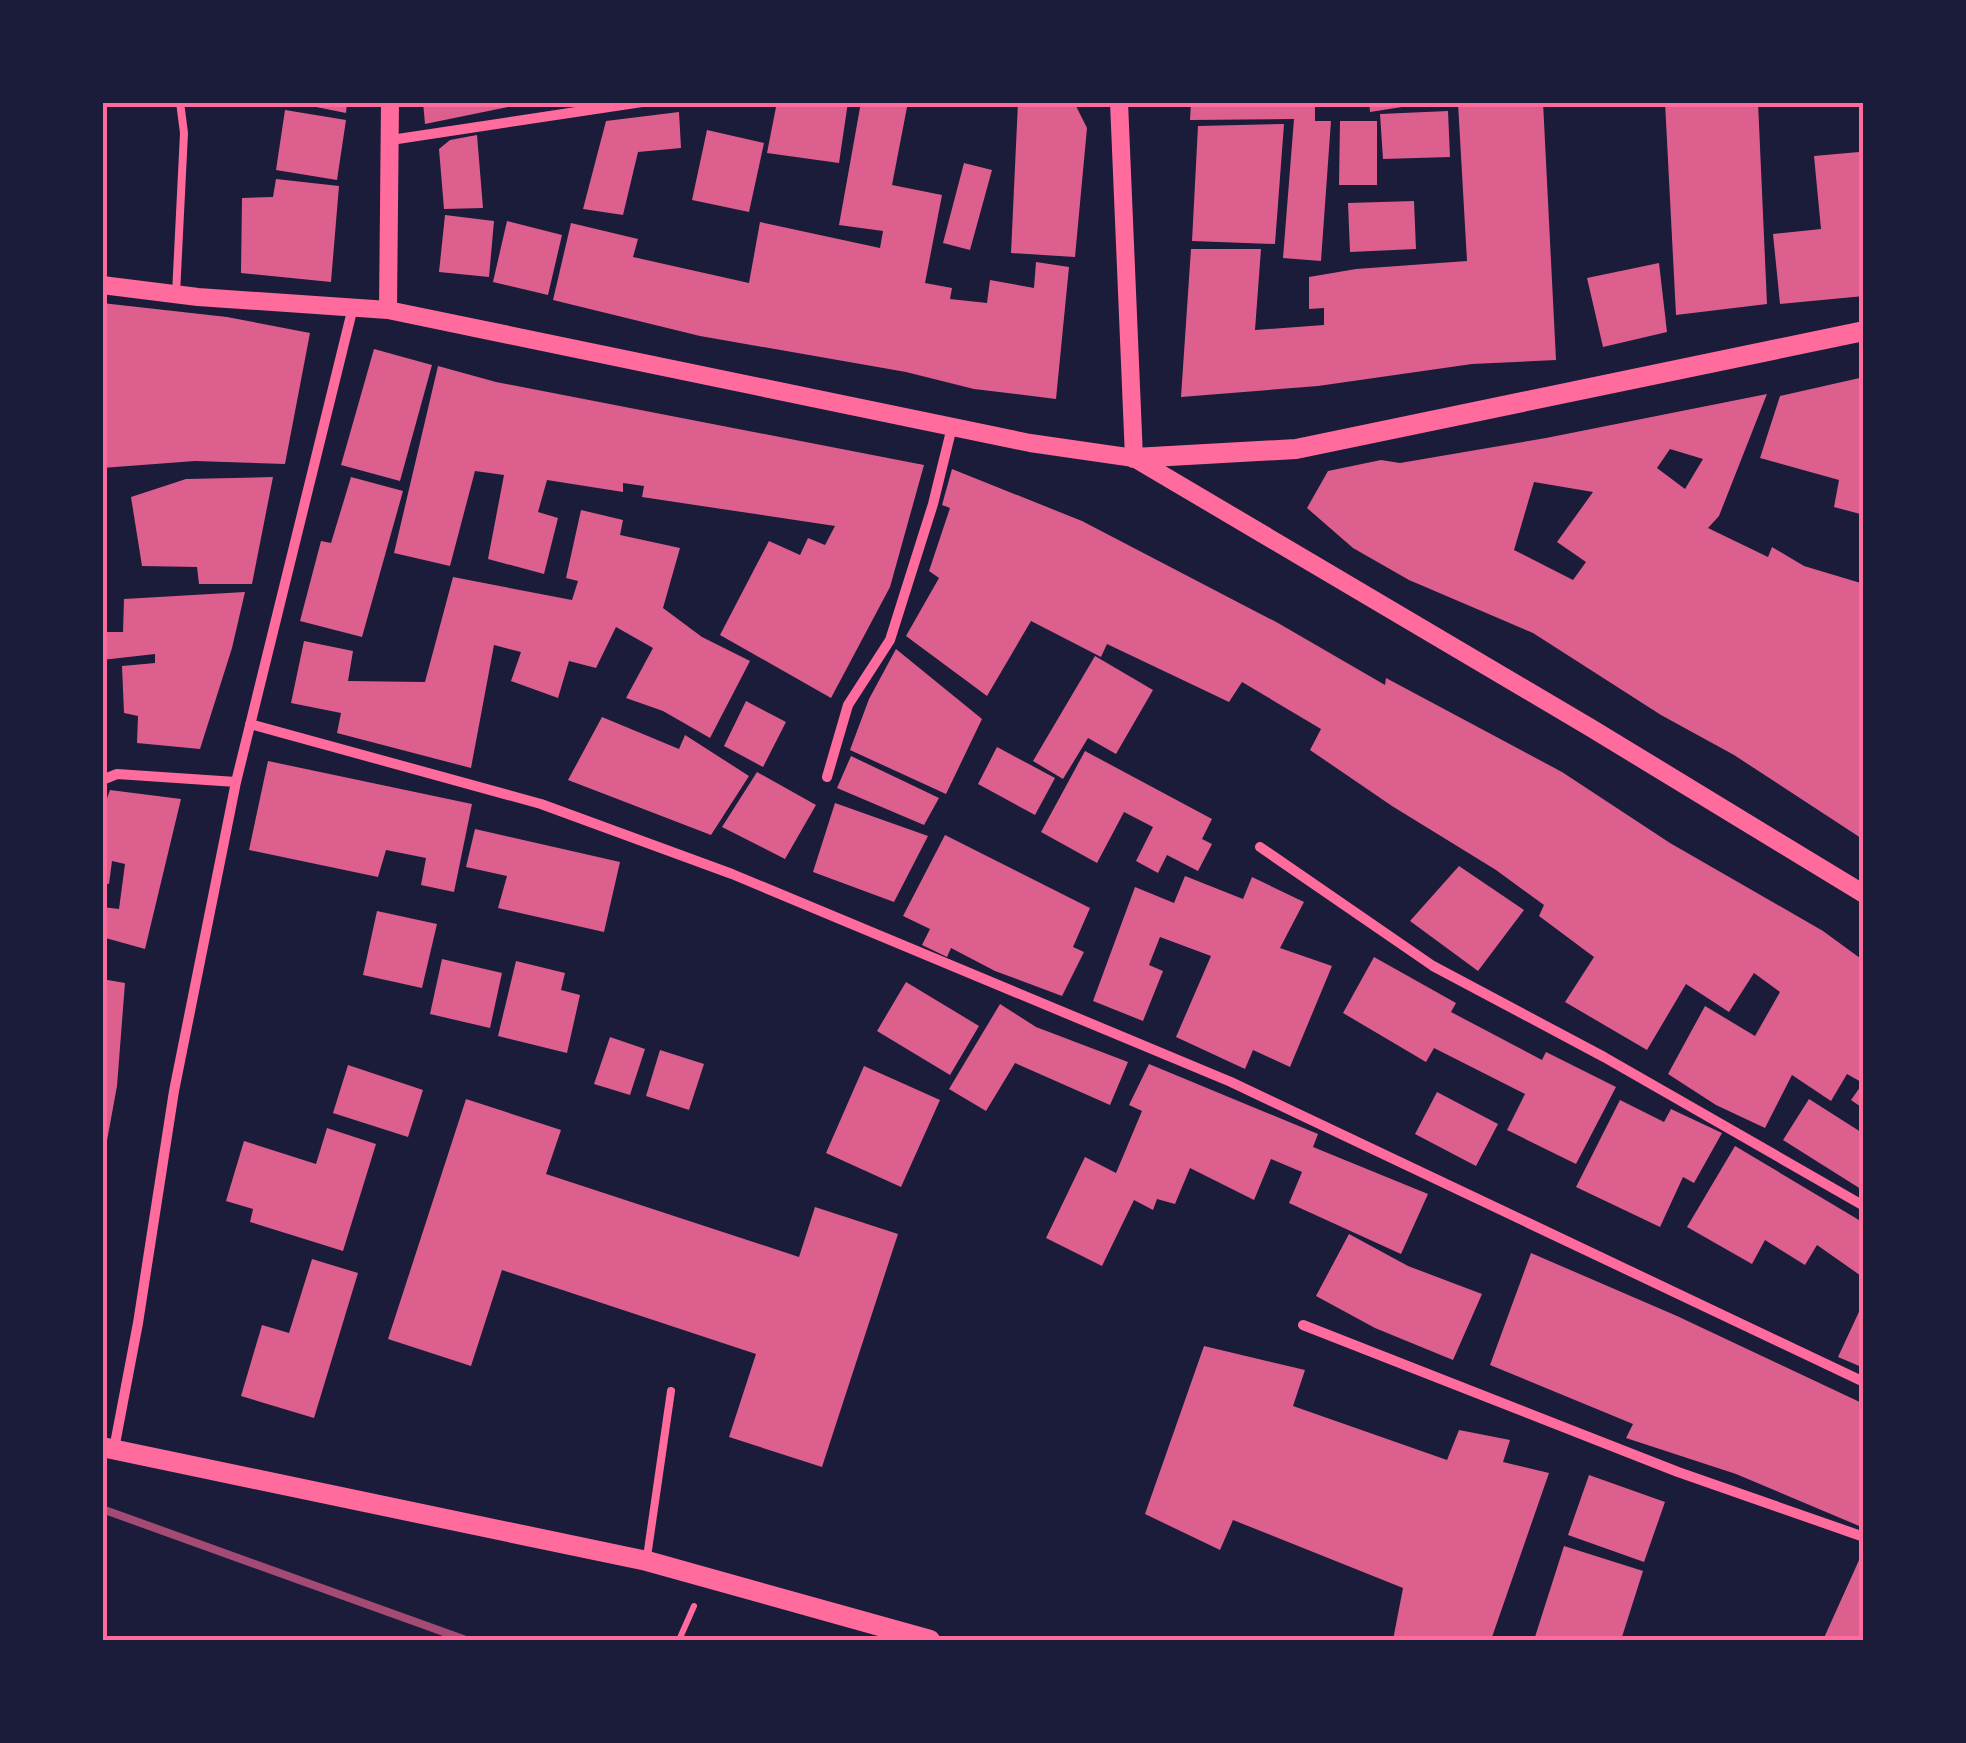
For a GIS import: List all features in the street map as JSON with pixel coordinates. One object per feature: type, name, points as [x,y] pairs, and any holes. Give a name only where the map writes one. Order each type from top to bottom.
[{"type":"main road","points":[[1134,458],[1296,449],[1864,331]]},
{"type":"main road","points":[[108,1448],[646,1561],[930,1640]]},
{"type":"street","points":[[388,310],[390,102]]},
{"type":"street","points":[[392,140],[642,102]]},
{"type":"street","points":[[1119,102],[1134,458]]},
{"type":"street","points":[[102,285],[388,310],[1030,443],[1134,458],[1592,728],[1864,894]]},
{"type":"street","points":[[108,1448],[138,1324],[174,1091],[236,782],[348,306]]},
{"type":"street","points":[[828,776],[848,705],[890,640],[933,504],[952,426]]},
{"type":"street","points":[[250,724],[541,804],[732,874],[1230,1082],[1864,1382]]},
{"type":"street","points":[[102,780],[117,774],[236,782]]},
{"type":"street","points":[[1260,846],[1433,966],[1620,1066],[1864,1206]]},
{"type":"street","points":[[1303,1325],[1678,1472],[1864,1536]]},
{"type":"lane","points":[[176,294],[184,134],[180,102]]},
{"type":"lane","points":[[646,1561],[671,1391]]},
{"type":"building","points":[[347,102],[346,113],[301,104]]},
{"type":"building","points":[[423,102],[508,102],[508,107],[425,124]]},
{"type":"building","points":[[777,102],[848,102],[839,163],[767,153]]},
{"type":"building","points":[[861,102],[908,102],[892,185],[942,195],[925,283],[952,288],[950,299],[987,303],[990,280],[1034,288],[1036,262],[1069,267],[1056,399],[974,389],[906,372],[700,336],[553,300],[571,223],[638,239],[633,257],[749,283],[760,222],[880,248],[883,231],[839,225]]},
{"type":"building","points":[[1018,102],[1074,102],[1087,128],[1075,257],[1011,253]]},
{"type":"building","points":[[1191,102],[1315,102],[1315,121],[1331,121],[1321,261],[1283,258],[1294,119],[1190,120]]},
{"type":"building","points":[[1369,102],[1402,102],[1402,107],[1370,112]]},
{"type":"building","points":[[1543,102],[1556,360],[1472,364],[1318,386],[1181,397],[1191,249],[1261,249],[1255,330],[1324,325],[1324,308],[1309,309],[1309,277],[1356,269],[1467,261],[1458,103]]},
{"type":"building","points":[[1665,102],[1758,102],[1767,304],[1676,315]]},
{"type":"building","points":[[285,110],[346,120],[337,180],[276,170]]},
{"type":"building","points":[[1448,111],[1450,157],[1383,159],[1380,114]]},
{"type":"building","points":[[679,112],[681,148],[638,152],[623,215],[583,209],[606,121]]},
{"type":"building","points":[[1340,121],[1377,121],[1377,185],[1339,185]]},
{"type":"building","points":[[1284,124],[1275,244],[1192,241],[1198,126]]},
{"type":"building","points":[[707,130],[764,143],[749,212],[692,200]]},
{"type":"building","points":[[477,135],[483,208],[444,209],[439,149],[450,140]]},
{"type":"building","points":[[1859,152],[1864,194],[1864,296],[1780,304],[1773,234],[1821,229],[1814,156]]},
{"type":"building","points":[[964,163],[992,170],[970,250],[943,243]]},
{"type":"building","points":[[276,179],[339,186],[331,282],[241,273],[242,198],[273,197]]},
{"type":"building","points":[[1414,201],[1416,249],[1350,252],[1348,203]]},
{"type":"building","points":[[445,215],[494,221],[489,277],[439,272]]},
{"type":"building","points":[[507,221],[562,235],[548,295],[493,282]]},
{"type":"building","points":[[1659,263],[1667,332],[1603,347],[1587,278]]},
{"type":"building","points":[[102,303],[227,317],[310,333],[285,464],[195,461],[102,468]]},
{"type":"building","points":[[374,349],[432,365],[400,481],[341,465]]},
{"type":"building","points":[[438,366],[496,382],[924,465],[890,587],[831,698],[720,635],[769,541],[800,555],[808,538],[825,545],[835,526],[642,497],[644,486],[623,483],[623,492],[547,480],[538,512],[558,518],[544,574],[488,559],[504,475],[475,471],[450,566],[394,553]]},
{"type":"building","points":[[1864,377],[1864,515],[1834,507],[1839,480],[1760,458],[1780,396]]},
{"type":"building","points":[[1767,394],[1719,516],[1708,528],[1768,557],[1772,547],[1804,566],[1864,584],[1864,840],[1734,755],[1661,715],[1533,633],[1409,580],[1353,548],[1307,508],[1328,471],[1546,438]],"holes":[[[1670,449],[1703,459],[1685,489],[1657,468]],[[1534,482],[1593,492],[1557,542],[1586,562],[1573,580],[1514,550]]]},
{"type":"building","points":[[952,469],[1082,521],[1278,623],[1385,685],[1386,678],[1562,772],[1670,843],[1823,931],[1864,961],[1864,1109],[1851,1100],[1863,1083],[1847,1074],[1831,1101],[1792,1075],[1765,1128],[1716,1105],[1668,1074],[1705,1006],[1755,1036],[1780,992],[1754,973],[1729,1012],[1686,984],[1647,1050],[1565,1002],[1594,957],[1539,916],[1544,905],[1310,750],[1321,729],[1242,682],[1229,702],[1107,644],[1101,657],[1031,621],[987,696],[906,636],[939,578],[929,571],[950,508],[942,505]]},
{"type":"building","points":[[273,477],[252,584],[199,584],[197,567],[142,566],[131,497],[186,479]]},
{"type":"building","points":[[351,477],[403,491],[362,637],[300,621],[321,541],[331,543]]},
{"type":"building","points":[[581,510],[623,520],[620,535],[680,548],[663,608],[702,637],[750,661],[710,738],[663,711],[626,698],[653,648],[616,627],[596,668],[569,661],[558,698],[511,681],[521,652],[494,645],[471,768],[337,733],[341,713],[291,703],[304,641],[353,651],[348,681],[425,682],[453,577],[572,600],[578,581],[566,578]]},
{"type":"building","points":[[245,592],[200,749],[137,743],[138,716],[124,713],[122,666],[155,663],[155,654],[102,660],[102,632],[123,632],[124,599]]},
{"type":"building","points":[[896,649],[982,719],[946,794],[850,750],[869,699]]},
{"type":"building","points":[[1095,656],[1153,690],[1116,754],[1088,738],[1063,779],[1033,761]]},
{"type":"building","points":[[746,701],[786,722],[763,767],[724,746]]},
{"type":"building","points":[[602,717],[679,749],[685,735],[749,776],[711,835],[568,780]]},
{"type":"building","points":[[997,747],[1055,778],[1035,815],[978,784]]},
{"type":"building","points":[[1085,751],[1212,819],[1202,839],[1212,844],[1198,871],[1167,855],[1158,873],[1136,861],[1153,827],[1124,812],[1097,863],[1041,832]]},
{"type":"building","points":[[851,756],[939,798],[924,825],[837,788]]},
{"type":"building","points":[[268,761],[472,804],[454,892],[421,885],[426,858],[386,850],[378,877],[249,850]]},
{"type":"building","points":[[757,772],[816,805],[785,859],[722,827]]},
{"type":"building","points":[[110,790],[181,799],[145,949],[102,937],[102,907],[119,909],[125,864],[112,861],[109,884],[102,883],[102,812]]},
{"type":"building","points":[[835,803],[928,836],[894,902],[813,872]]},
{"type":"building","points":[[475,829],[620,862],[604,932],[498,908],[507,876],[466,867]]},
{"type":"building","points":[[945,835],[1090,908],[1073,947],[1084,952],[1062,996],[995,971],[951,948],[947,957],[922,945],[930,929],[903,916]]},
{"type":"building","points":[[1459,866],[1524,910],[1478,971],[1410,921]]},
{"type":"building","points":[[1185,876],[1243,899],[1252,877],[1304,902],[1280,948],[1332,966],[1290,1067],[1253,1050],[1245,1069],[1176,1037],[1211,956],[1160,937],[1149,965],[1163,971],[1143,1021],[1093,1001],[1135,887],[1174,903]]},
{"type":"building","points":[[377,911],[437,924],[422,988],[363,975]]},
{"type":"building","points":[[1374,957],[1456,1003],[1451,1012],[1542,1060],[1546,1052],[1616,1087],[1576,1164],[1507,1130],[1525,1094],[1434,1048],[1426,1062],[1343,1013]]},
{"type":"building","points":[[442,959],[502,973],[490,1028],[430,1014]]},
{"type":"building","points":[[516,961],[565,973],[561,990],[580,995],[567,1053],[498,1036]]},
{"type":"building","points":[[102,979],[125,983],[117,1086],[104,1157]]},
{"type":"building","points":[[906,982],[979,1026],[950,1075],[877,1031]]},
{"type":"building","points":[[1000,1004],[1036,1027],[1128,1062],[1110,1105],[1015,1063],[986,1111],[949,1089]]},
{"type":"building","points":[[610,1037],[645,1049],[630,1095],[594,1084]]},
{"type":"building","points":[[660,1050],[704,1064],[689,1110],[646,1096]]},
{"type":"building","points":[[1149,1064],[1318,1134],[1313,1147],[1428,1194],[1401,1254],[1289,1203],[1302,1172],[1271,1159],[1254,1200],[1190,1168],[1175,1204],[1157,1199],[1153,1210],[1134,1200],[1102,1266],[1046,1238],[1085,1157],[1116,1173],[1142,1111],[1129,1105]]},
{"type":"building","points":[[348,1065],[423,1090],[408,1137],[333,1113]]},
{"type":"building","points":[[864,1066],[940,1100],[901,1187],[826,1153]]},
{"type":"building","points":[[1437,1092],[1498,1124],[1476,1166],[1415,1134]]},
{"type":"building","points":[[466,1099],[561,1130],[546,1174],[799,1257],[815,1207],[898,1234],[822,1467],[729,1437],[756,1354],[502,1270],[471,1366],[388,1339]]},
{"type":"building","points":[[1809,1099],[1864,1134],[1864,1191],[1783,1140]]},
{"type":"building","points":[[1620,1100],[1664,1122],[1671,1109],[1722,1133],[1694,1183],[1683,1177],[1660,1227],[1576,1187]]},
{"type":"building","points":[[327,1128],[376,1144],[343,1251],[250,1222],[253,1209],[226,1201],[244,1141],[316,1164]]},
{"type":"building","points":[[1735,1146],[1864,1223],[1864,1278],[1817,1245],[1805,1265],[1765,1240],[1752,1264],[1687,1227]]},
{"type":"building","points":[[1349,1234],[1408,1266],[1482,1294],[1453,1360],[1375,1328],[1316,1296]]},
{"type":"building","points":[[1531,1253],[1864,1404],[1864,1528],[1736,1474],[1626,1438],[1633,1424],[1490,1365]]},
{"type":"building","points":[[312,1259],[358,1273],[314,1418],[241,1396],[262,1325],[289,1333]]},
{"type":"building","points":[[1864,1301],[1864,1368],[1838,1357]]},
{"type":"building","points":[[1204,1346],[1305,1370],[1293,1406],[1447,1460],[1459,1430],[1510,1440],[1503,1462],[1549,1473],[1491,1640],[1393,1640],[1403,1588],[1233,1520],[1220,1550],[1145,1514]]},
{"type":"building","points":[[1589,1475],[1665,1502],[1644,1562],[1568,1535]]},
{"type":"building","points":[[1564,1546],[1643,1571],[1621,1640],[1534,1640]]},
{"type":"building","points":[[1860,1558],[1864,1560],[1864,1640],[1823,1640]]},
{"type":"railway","points":[[102,1509],[466,1640]]}]
